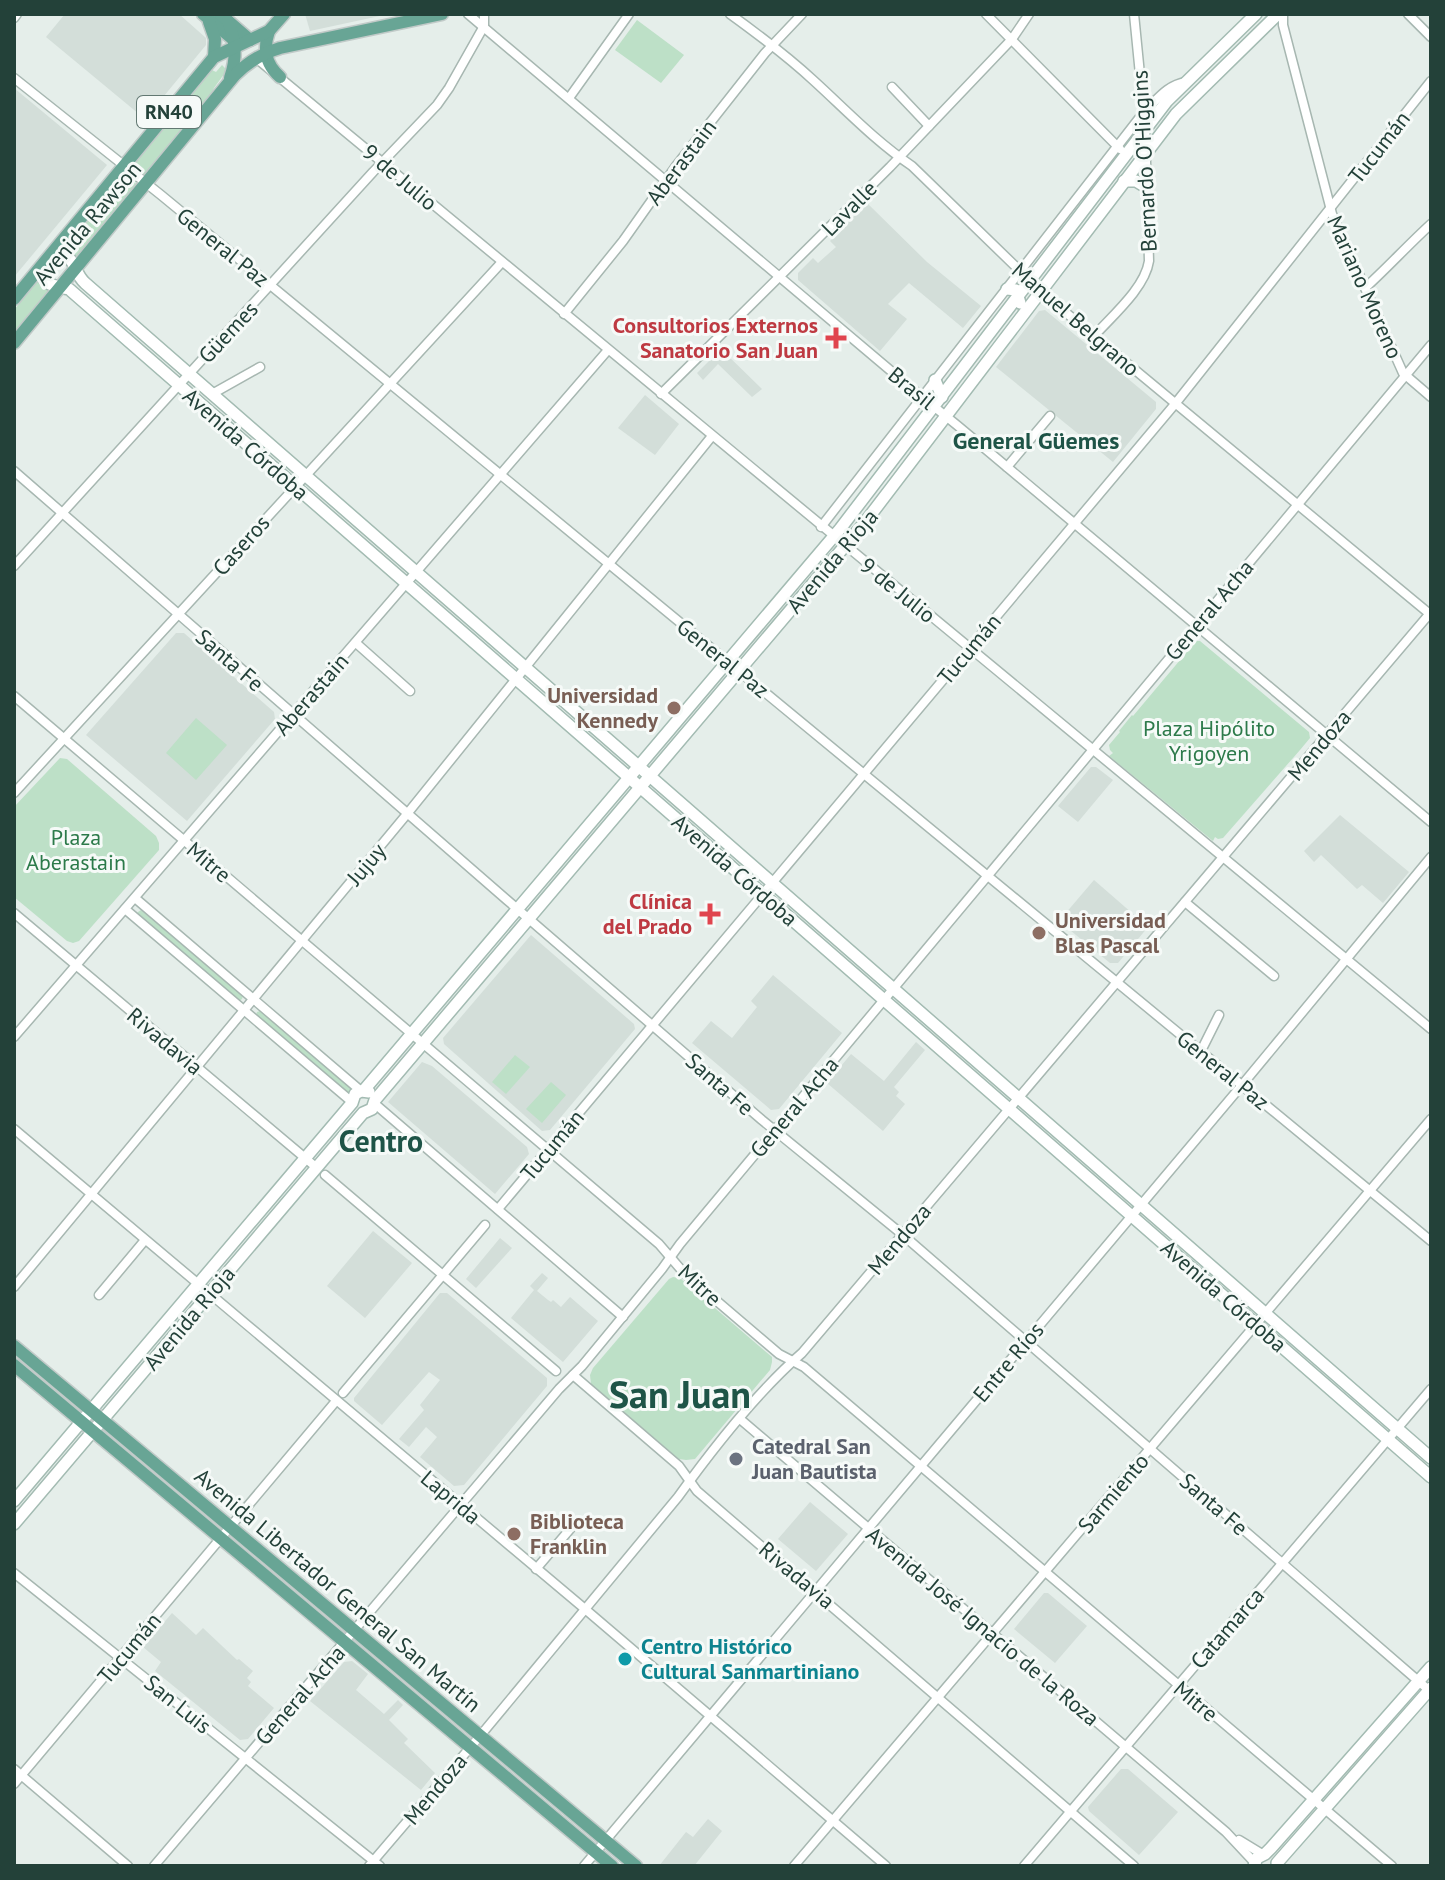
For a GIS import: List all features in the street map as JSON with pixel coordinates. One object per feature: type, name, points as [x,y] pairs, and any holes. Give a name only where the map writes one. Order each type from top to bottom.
[{"type":"main road","name":"Avenida Rawson","points":[[14,299],[214,57],[269,31],[284,14]]},
{"type":"main road","name":"RN40","points":[[261,56],[288,46],[442,14]]},
{"type":"main road","points":[[204,15],[261,56],[280,77]]},
{"type":"main road","points":[[204,15],[214,33],[214,57]]},
{"type":"main road","points":[[224,18],[240,43],[224,88]]},
{"type":"main road","name":"Avenida Rioja","points":[[362,1090],[833,537],[939,393],[1068,231],[1122,151],[1145,131],[1173,95],[1251,18]]},
{"type":"main road","name":"Avenida Rioja","points":[[375,1102],[845,546],[1181,109],[1279,18]]},
{"type":"main road","points":[[261,56],[269,31]]},
{"type":"main road","name":"Avenida Rawson","points":[[14,343],[224,88],[239,71],[261,56]]},
{"type":"main road","points":[[1145,154],[1148,138],[1166,114],[1173,95]]},
{"type":"main road","points":[[1104,208],[1105,195],[1126,167],[1122,151]]},
{"type":"main road","points":[[1124,181],[1138,181],[1146,187]]},
{"type":"main road","points":[[1041,291],[1044,275],[1066,245],[1068,231]]},
{"type":"main road","name":"Avenida Córdoba","points":[[53,252],[69,257],[78,277],[1431,1458]]},
{"type":"main road","name":"Avenida Córdoba","points":[[39,269],[45,281],[69,289],[1431,1477]]},
{"type":"main road","points":[[1016,324],[1020,310],[1019,289]]},
{"type":"main road","points":[[915,457],[919,439],[934,417],[939,393],[968,387]]},
{"type":"main road","points":[[845,546],[844,537],[862,512],[865,497]]},
{"type":"main road","points":[[362,1090],[370,1092],[375,1102],[372,1109],[363,1113],[357,1111],[352,1103],[355,1094],[362,1090]]},
{"type":"main road","name":"Avenida Rioja","points":[[14,1501],[352,1103]]},
{"type":"main road","name":"Avenida Rioja","points":[[14,1524],[209,1294],[321,1172],[363,1113]]},
{"type":"main road","name":"Avenida Libertador General San Martín","points":[[14,1346],[636,1866]]},
{"type":"main road","name":"Avenida Libertador General San Martín","points":[[14,1365],[612,1866]]},
{"type":"main road","points":[[1257,1861],[1431,1667]]},
{"type":"main road","points":[[1257,1861],[1274,1857],[1277,1865],[1430,1690]]},
{"type":"street","name":"Brasil","points":[[468,14],[921,397],[939,393],[946,416],[1431,822]]},
{"type":"street","points":[[484,14],[484,26]]},
{"type":"street","points":[[569,98],[629,14]]},
{"type":"street","name":"Manuel Belgrano","points":[[730,14],[773,45],[887,149],[912,166],[1020,271],[1019,289],[1041,291],[1431,614]]},
{"type":"street","name":"Aberastain","points":[[564,314],[773,45],[802,14]]},
{"type":"street","points":[[986,14],[1122,151]]},
{"type":"street","name":"Lavalle","points":[[661,394],[899,157],[1011,40],[1029,14]]},
{"type":"street","name":"Bernardo O'Higgins","points":[[1094,336],[1148,271],[1144,112],[1134,14]]},
{"type":"street","points":[[1408,14],[1431,37]]},
{"type":"street","points":[[1251,18],[1279,18]]},
{"type":"street","name":"Mariano Moreno","points":[[1279,18],[1330,208],[1403,373],[1431,397]]},
{"type":"street","name":"Güemes","points":[[14,566],[437,105],[484,26]]},
{"type":"street","name":"9 de Julio","points":[[280,77],[1431,1029]]},
{"type":"street","name":"General Paz","points":[[14,78],[1431,1241]]},
{"type":"street","name":"Tucumán","points":[[498,1209],[1175,404],[1431,81]]},
{"type":"street","name":"Avenida Rioja","points":[[1019,289],[1020,271],[1122,151],[1144,112],[1169,88],[1187,82]]},
{"type":"street","points":[[892,87],[929,126]]},
{"type":"street","points":[[1365,288],[1431,224]]},
{"type":"street","name":"Caseros","points":[[14,793],[502,262]]},
{"type":"street","name":"General Acha","points":[[154,1866],[623,1317],[893,988],[1431,345]]},
{"type":"street","name":"Aberastain","points":[[14,1037],[608,350]]},
{"type":"street","points":[[212,394],[260,367]]},
{"type":"street","name":"Avenida Rioja","points":[[821,527],[921,397],[939,393]]},
{"type":"street","points":[[1007,467],[1050,416]]},
{"type":"street","name":"Jujuy","points":[[14,1287],[407,814],[712,436]]},
{"type":"street","name":"Santa Fe","points":[[14,471],[517,909],[903,1235],[1430,1690]]},
{"type":"street","name":"Mendoza","points":[[374,1864],[778,1374],[802,1353],[1431,614]]},
{"type":"street","points":[[356,643],[410,691]]},
{"type":"street","name":"Mitre","points":[[14,696],[659,1244],[684,1273],[779,1354],[804,1367],[1392,1866]]},
{"type":"street","name":"Entre Ríos","points":[[584,1866],[1431,857]]},
{"type":"street","points":[[135,898],[362,1090]]},
{"type":"street","points":[[1185,902],[1274,976]]},
{"type":"street","points":[[125,909],[352,1103]]},
{"type":"street","name":"Rivadavia","points":[[14,913],[556,1371]]},
{"type":"street","points":[[1201,1051],[1219,1015]]},
{"type":"street","points":[[375,1102],[623,1317]]},
{"type":"street","name":"Sarmiento","points":[[794,1866],[1431,1119]]},
{"type":"street","name":"Laprida","points":[[14,1129],[198,1285],[340,1397],[461,1505],[886,1866]]},
{"type":"street","name":"Tucumán","points":[[14,1784],[485,1225]]},
{"type":"street","points":[[99,1295],[145,1240]]},
{"type":"street","name":"Rivadavia","points":[[573,1375],[679,1466],[697,1491],[1134,1866]]},
{"type":"street","name":"Catamarca","points":[[1024,1866],[1431,1389]]},
{"type":"street","name":"Avenida José Ignacio de la Roza","points":[[740,1419],[1257,1861]]},
{"type":"street","points":[[536,1569],[571,1528]]},
{"type":"street","name":"San Luis","points":[[14,1573],[374,1864]]},
{"type":"street","points":[[14,1769],[128,1866]]},
{"type":"shaded area","points":[[65,14],[179,14],[206,38],[206,45],[145,119],[46,37]]},
{"type":"shaded area","points":[[305,14],[389,14],[310,31]]},
{"type":"shaded area","points":[[14,88],[107,165],[14,277]]},
{"type":"shaded area","points":[[867,203],[927,262],[981,306],[963,328],[909,283],[888,304],[907,319],[880,351],[798,280],[798,273],[813,258],[818,263],[836,247],[830,241]]},
{"type":"shaded area","points":[[1045,310],[1156,402],[1156,409],[1113,462],[996,367],[1039,311]]},
{"type":"shaded area","points":[[721,349],[762,389],[752,397],[718,364],[703,380],[697,373]]},
{"type":"shaded area","points":[[645,395],[679,424],[655,455],[618,428]]},
{"type":"shaded area","points":[[176,633],[184,633],[274,712],[275,719],[187,821],[86,735]]},
{"type":"shaded area","points":[[1091,767],[1096,767],[1113,780],[1078,822],[1058,806]]},
{"type":"shaded area","points":[[1340,815],[1409,872],[1383,903],[1362,885],[1357,889],[1321,855],[1314,862],[1304,851]]},
{"type":"shaded area","points":[[1094,880],[1148,927],[1118,963],[1110,963],[1059,921]]},
{"type":"shaded area","points":[[531,935],[634,1024],[635,1029],[550,1130],[542,1131],[444,1044],[443,1038]]},
{"type":"shaded area","points":[[773,975],[842,1033],[779,1109],[771,1110],[692,1043],[711,1021],[732,1038],[757,1007],[751,1001]]},
{"type":"shaded area","points":[[916,1042],[925,1050],[894,1087],[899,1092],[896,1096],[905,1104],[883,1131],[827,1083],[851,1054],[884,1081]]},
{"type":"shaded area","points":[[422,1062],[432,1066],[527,1147],[529,1154],[495,1194],[388,1102]]},
{"type":"shaded area","points":[[373,1231],[412,1263],[365,1318],[327,1286]]},
{"type":"shaded area","points":[[500,1238],[512,1248],[476,1288],[466,1279]]},
{"type":"shaded area","points":[[542,1273],[548,1278],[537,1291],[561,1307],[570,1297],[598,1321],[563,1362],[511,1318],[534,1290],[530,1286]]},
{"type":"shaded area","points":[[440,1293],[447,1293],[547,1378],[547,1386],[464,1485],[454,1486],[420,1457],[437,1437],[426,1427],[409,1447],[399,1439],[424,1410],[420,1405],[440,1380],[429,1372],[382,1425],[354,1401]]},
{"type":"shaded area","points":[[810,1502],[848,1534],[816,1571],[778,1539]]},
{"type":"shaded area","points":[[1044,1593],[1048,1593],[1087,1626],[1055,1663],[1014,1629]]},
{"type":"shaded area","points":[[172,1613],[196,1635],[203,1628],[253,1671],[247,1678],[251,1682],[248,1686],[274,1708],[248,1739],[240,1740],[155,1671],[161,1662],[143,1647]]},
{"type":"shaded area","points":[[352,1661],[368,1674],[356,1690],[384,1714],[398,1700],[403,1705],[389,1720],[408,1739],[404,1743],[435,1773],[421,1790],[310,1701],[344,1662]]},
{"type":"shaded area","points":[[1121,1769],[1128,1769],[1178,1812],[1139,1855],[1088,1807]]},
{"type":"shaded area","points":[[708,1819],[722,1831],[694,1866],[659,1866],[686,1832],[693,1837]]},
{"type":"green space","points":[[637,20],[684,55],[661,83],[615,50]]},
{"type":"green space","points":[[222,65],[227,70],[209,99],[143,176],[133,166],[212,70],[216,72]]},
{"type":"green space","points":[[125,176],[136,183],[130,194],[78,257],[74,257],[66,247]]},
{"type":"green space","points":[[37,282],[49,292],[14,334],[14,310]]},
{"type":"green space","name":"Plaza Hipólito Yrigoyen","points":[[1196,641],[1200,641],[1309,732],[1310,738],[1223,838],[1215,837],[1213,841],[1109,756],[1113,753],[1109,745],[1119,731]]},
{"type":"green space","points":[[196,718],[227,745],[196,780],[166,753]]},
{"type":"green space","name":"Plaza Aberastain","points":[[60,758],[67,759],[156,836],[159,843],[159,850],[79,941],[73,943],[14,897],[14,807]]},
{"type":"green space","points":[[141,910],[243,996],[242,999],[239,1001],[137,915]]},
{"type":"green space","points":[[260,1011],[353,1089],[349,1094],[256,1015]]},
{"type":"green space","points":[[515,1055],[530,1067],[506,1094],[492,1082]]},
{"type":"green space","points":[[551,1082],[566,1095],[542,1123],[526,1109]]},
{"type":"green space","points":[[673,1277],[680,1278],[772,1357],[770,1370],[695,1459],[686,1460],[679,1459],[591,1384],[590,1375]]},
{"type":"place","name":"Consultorios Externos Sanatorio San Juan","points":[[836,338]]},
{"type":"place","name":"Universidad Kennedy","points":[[674,708]]},
{"type":"place","name":"Clínica del Prado","points":[[710,914]]},
{"type":"place","name":"Universidad Blas Pascal","points":[[1039,933]]},
{"type":"place","name":"Catedral San Juan Bautista","points":[[736,1459]]},
{"type":"place","name":"Biblioteca Franklin","points":[[514,1534]]},
{"type":"place","name":"Centro Histórico Cultural Sanmartiniano","points":[[625,1659]]},
{"type":"district","name":"General Güemes","points":[[1036,441]]},
{"type":"district","name":"Centro","points":[[381,1142]]},
{"type":"district","name":"San Juan","points":[[680,1395]]}]
